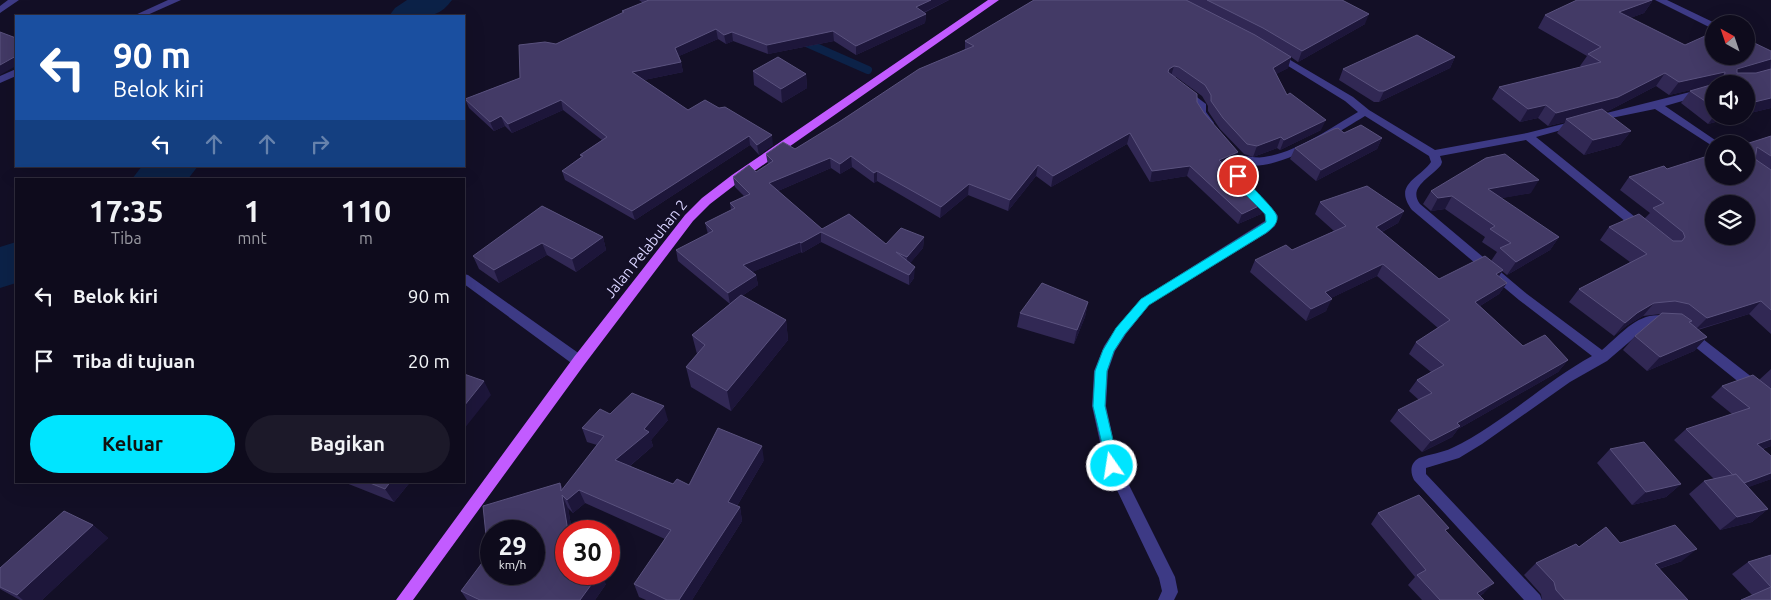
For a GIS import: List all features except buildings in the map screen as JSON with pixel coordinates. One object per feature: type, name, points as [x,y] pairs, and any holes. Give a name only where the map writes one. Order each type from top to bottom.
[{"type":"main road","name":"Jalan Pelabuhan 2","points":[[404,600],[579,361],[689,218],[706,201],[812,124],[994,0]]},
{"type":"street","points":[[0,10],[14,0]]},
{"type":"street","points":[[140,15],[176,0]]},
{"type":"street","points":[[1660,0],[1705,22]]},
{"type":"street","points":[[1264,47],[1349,99],[1365,112],[1433,154],[1436,162],[1432,172],[1412,186],[1410,199],[1416,207],[1523,297],[1602,357]]},
{"type":"street","points":[[0,80],[15,72]]},
{"type":"street","points":[[1179,87],[1200,102],[1202,106],[1201,112],[1214,130]]},
{"type":"street","points":[[1433,154],[1528,136],[1705,91]]},
{"type":"street","points":[[1658,104],[1705,138]]},
{"type":"street","points":[[1230,150],[1243,161],[1274,160],[1365,112]]},
{"type":"street","points":[[1528,136],[1651,237]]},
{"type":"street","points":[[1166,600],[1170,592],[1167,577],[1112,466],[1099,406],[1101,371],[1109,350],[1121,331],[1145,302],[1271,223],[1272,216],[1242,184],[1238,176],[1243,161]]},
{"type":"street","points":[[465,279],[579,361]]},
{"type":"street","points":[[1534,600],[1419,476],[1420,465],[1457,452],[1532,403],[1577,370],[1602,357],[1645,321],[1652,318],[1664,319],[1675,323],[1771,400]]},
{"type":"waterway","points":[[410,15],[433,0]]},
{"type":"waterway","points":[[802,41],[868,70]]},
{"type":"waterway","points":[[157,178],[174,167]]},
{"type":"waterway","points":[[0,270],[15,261]]},
{"type":"route","points":[[1112,466],[1099,406],[1101,371],[1109,350],[1121,331],[1145,302],[1271,223],[1272,216],[1242,184],[1238,176]]}]
